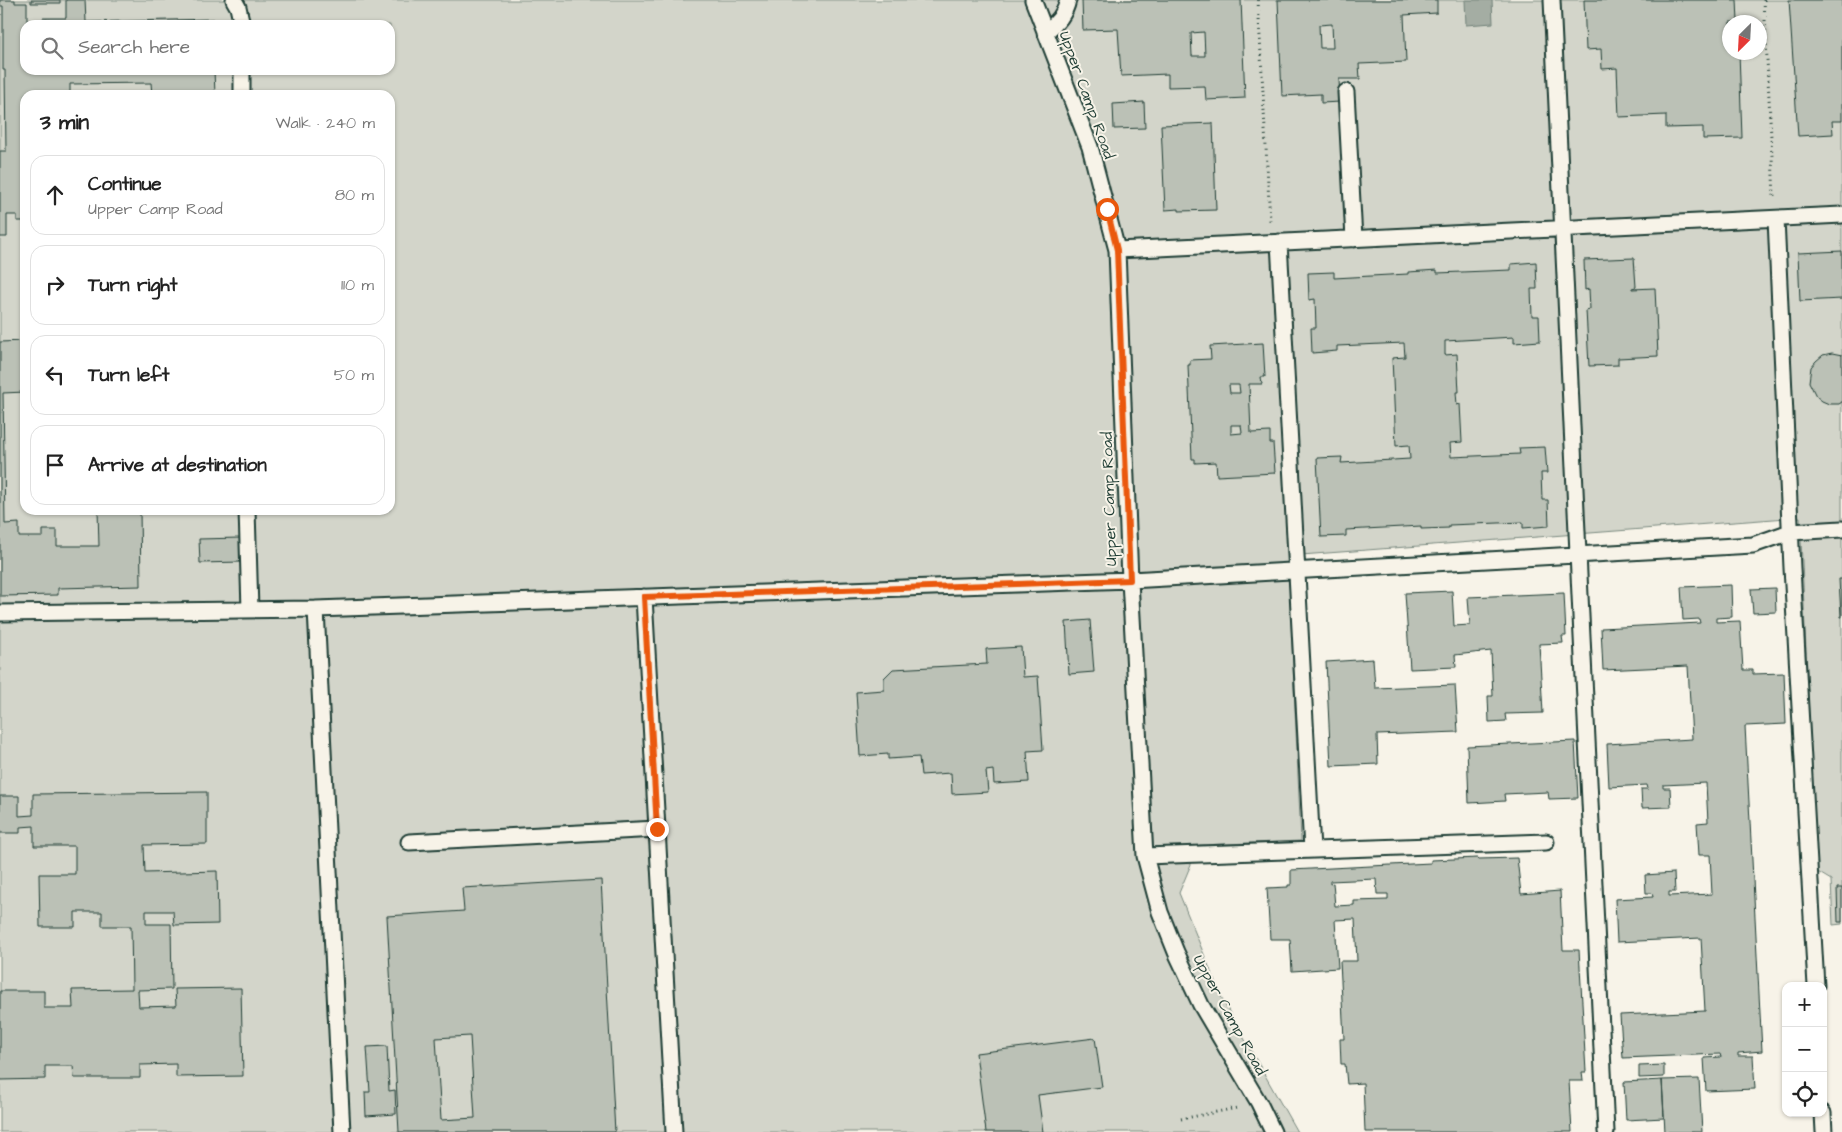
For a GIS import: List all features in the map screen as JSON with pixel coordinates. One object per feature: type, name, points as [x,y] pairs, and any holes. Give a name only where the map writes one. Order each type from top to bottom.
[{"type":"lane","points":[[234,0],[238,7],[241,20]]},
{"type":"lane","name":"Upper Camp Road","points":[[1033,0],[1090,147],[1117,250],[1130,580],[1145,856],[1160,912],[1176,952],[1201,1005],[1259,1103],[1273,1132]]},
{"type":"lane","points":[[1045,32],[1059,20],[1068,0]]},
{"type":"lane","points":[[1552,0],[1564,228],[1590,831],[1606,1132]]},
{"type":"lane","points":[[242,75],[242,90]]},
{"type":"lane","points":[[1346,92],[1354,238]]},
{"type":"lane","points":[[1117,250],[1842,215]]},
{"type":"lane","points":[[1776,219],[1790,532],[1816,982]]},
{"type":"lane","points":[[1279,242],[1312,850]]},
{"type":"lane","points":[[248,515],[250,610]]},
{"type":"lane","points":[[0,613],[250,610],[1130,580],[1754,545],[1790,532],[1842,529]]},
{"type":"lane","points":[[644,597],[674,1132]]},
{"type":"lane","points":[[316,608],[342,1132]]},
{"type":"lane","points":[[409,842],[657,829]]},
{"type":"lane","points":[[1145,856],[1546,842]]},
{"type":"lane","points":[[1823,1117],[1824,1132]]},
{"type":"path","points":[[1258,0],[1271,228],[1279,242]]},
{"type":"path","points":[[1764,0],[1776,219]]},
{"type":"path","points":[[1181,1119],[1259,1103]]},
{"type":"shaded area","points":[[0,0],[1842,0],[1842,924],[1833,925],[1831,880],[1816,871],[1800,517],[1288,556],[1301,841],[1199,845],[1179,893],[1223,1001],[1297,1132],[0,1132]]},
{"type":"shaded area","points":[[1465,0],[1492,0],[1493,23],[1466,25]]},
{"type":"building","points":[[0,0],[15,0],[15,3],[27,3],[27,20],[20,20],[20,75],[214,75],[215,90],[152,90],[151,83],[70,84],[70,90],[20,90],[20,221],[17,221],[17,215],[7,215],[7,237],[0,237],[0,151],[6,151],[3,6],[0,6]]},
{"type":"building","points":[[31,0],[60,0],[60,3],[31,3]]},
{"type":"building","points":[[66,0],[85,0],[86,20],[43,20],[43,18],[66,18]]},
{"type":"building","points":[[1082,0],[1241,0],[1245,98],[1206,100],[1205,86],[1168,87],[1168,74],[1121,76],[1118,29],[1083,30]],"holes":[[[1204,32],[1205,56],[1192,56],[1191,33]]]},
{"type":"building","points":[[1278,0],[1437,0],[1437,13],[1404,15],[1406,62],[1359,64],[1360,79],[1339,79],[1340,102],[1321,103],[1321,94],[1282,96]],"holes":[[[1332,24],[1333,48],[1320,48],[1319,25]]]},
{"type":"building","points":[[1584,0],[1737,0],[1738,15],[1722,15],[1722,60],[1739,60],[1742,138],[1703,139],[1703,127],[1666,128],[1666,115],[1619,117],[1617,68],[1602,69],[1601,49],[1586,50]]},
{"type":"building","points":[[1789,0],[1842,0],[1842,121],[1832,121],[1833,134],[1798,136]]},
{"type":"building","points":[[214,19],[214,20],[171,20]]},
{"type":"building","points":[[1144,102],[1145,128],[1114,129],[1113,104]]},
{"type":"building","points":[[1213,123],[1216,210],[1165,210],[1161,125]]},
{"type":"building","points":[[1842,251],[1842,299],[1800,301],[1798,253]]},
{"type":"building","points":[[1634,258],[1636,287],[1632,289],[1655,288],[1658,356],[1618,358],[1618,365],[1589,366],[1586,310],[1590,309],[1589,289],[1585,290],[1584,260]]},
{"type":"building","points":[[1536,262],[1537,289],[1531,289],[1532,316],[1539,316],[1540,341],[1514,343],[1514,337],[1445,341],[1445,355],[1457,354],[1459,392],[1456,392],[1457,405],[1460,404],[1462,442],[1450,443],[1451,457],[1520,454],[1519,448],[1545,447],[1547,473],[1541,473],[1542,500],[1548,500],[1549,526],[1523,528],[1523,522],[1449,525],[1449,528],[1421,529],[1421,526],[1346,530],[1346,536],[1321,537],[1317,458],[1342,457],[1341,463],[1410,459],[1409,445],[1396,446],[1392,358],[1405,357],[1404,343],[1337,346],[1337,351],[1312,353],[1311,328],[1316,328],[1315,299],[1309,300],[1308,273],[1334,272],[1334,278],[1408,274],[1408,272],[1437,270],[1437,273],[1511,270],[1511,264]]},
{"type":"building","points":[[20,341],[20,392],[3,393],[5,524],[19,523],[19,537],[43,537],[43,530],[57,530],[57,546],[99,546],[98,515],[140,515],[141,586],[58,588],[58,595],[0,596],[0,342]]},
{"type":"building","points":[[1263,343],[1265,377],[1261,377],[1262,384],[1249,384],[1251,433],[1270,432],[1270,443],[1273,443],[1275,473],[1217,476],[1216,462],[1195,463],[1195,459],[1192,459],[1188,365],[1190,365],[1190,360],[1211,359],[1210,346]],"holes":[[[1229,385],[1239,385],[1240,393],[1230,393]],[[1231,425],[1241,425],[1242,433],[1231,434]]]},
{"type":"building","points":[[1832,353],[1842,355],[1842,402],[1839,404],[1829,404],[1822,401],[1816,396],[1809,382],[1811,367],[1823,355]]},
{"type":"building","points":[[240,538],[241,562],[200,563],[199,539]]},
{"type":"building","points":[[1839,579],[1842,579],[1842,617],[1841,617]]},
{"type":"building","points":[[1731,585],[1732,617],[1716,618],[1716,622],[1740,621],[1743,670],[1753,670],[1753,674],[1784,673],[1786,724],[1745,726],[1762,1051],[1738,1053],[1738,1056],[1753,1056],[1755,1089],[1706,1091],[1704,1058],[1721,1057],[1720,1054],[1623,1058],[1620,1015],[1705,1011],[1701,938],[1617,942],[1615,899],[1653,897],[1652,893],[1646,893],[1645,875],[1674,873],[1675,892],[1669,892],[1669,896],[1712,894],[1710,855],[1699,855],[1697,823],[1708,822],[1706,783],[1663,785],[1663,788],[1670,788],[1671,807],[1642,808],[1641,789],[1648,789],[1647,785],[1609,787],[1607,744],[1692,739],[1688,666],[1603,670],[1601,628],[1700,623],[1699,619],[1683,620],[1681,587]]},
{"type":"building","points":[[1775,588],[1776,612],[1753,613],[1751,589]]},
{"type":"building","points":[[1452,591],[1454,626],[1470,625],[1468,597],[1564,593],[1566,636],[1562,636],[1563,643],[1539,644],[1543,713],[1505,714],[1506,721],[1489,722],[1488,696],[1493,696],[1491,651],[1455,655],[1456,667],[1410,669],[1405,593]]},
{"type":"building","points":[[1090,620],[1094,672],[1069,674],[1066,622]]},
{"type":"building","points":[[1021,647],[1023,677],[1038,676],[1043,750],[1027,751],[1029,782],[994,784],[993,770],[986,771],[988,792],[952,794],[951,773],[921,775],[919,757],[888,759],[888,754],[860,756],[856,692],[884,690],[884,678],[893,669],[987,664],[986,649]]},
{"type":"building","points":[[1373,659],[1375,688],[1455,685],[1458,732],[1377,735],[1378,764],[1331,766],[1326,662]]},
{"type":"building","points":[[1575,741],[1578,798],[1549,799],[1548,792],[1504,794],[1505,801],[1469,803],[1467,746]]},
{"type":"building","points":[[207,792],[207,844],[144,845],[145,873],[217,871],[218,924],[174,925],[173,911],[146,911],[146,924],[171,924],[172,989],[138,990],[139,1007],[176,1006],[175,989],[241,988],[243,1076],[176,1077],[176,1064],[140,1065],[140,1078],[74,1078],[73,1066],[45,1066],[45,1079],[0,1080],[0,991],[44,991],[44,1008],[73,1008],[72,990],[132,989],[131,926],[102,926],[102,912],[75,912],[75,927],[40,927],[39,874],[75,874],[75,846],[34,846],[34,826],[20,827],[20,833],[0,833],[0,796],[19,796],[19,816],[33,815],[33,794]]},
{"type":"building","points":[[1517,858],[1521,894],[1560,891],[1563,950],[1579,950],[1586,1072],[1582,1072],[1583,1081],[1569,1081],[1572,1132],[1365,1132],[1363,1083],[1347,1084],[1345,1064],[1341,1064],[1340,1039],[1344,1039],[1340,961],[1357,961],[1355,919],[1335,920],[1338,968],[1292,971],[1290,939],[1270,939],[1267,888],[1288,887],[1288,885],[1291,885],[1291,870],[1431,863],[1431,860]],"holes":[[[1376,879],[1377,894],[1388,894],[1388,900],[1354,901],[1354,905],[1335,906],[1333,883],[1330,884],[1330,881]]]},
{"type":"building","points":[[601,880],[615,1132],[399,1132],[387,916],[464,911],[462,888]],"holes":[[[470,1036],[475,1118],[441,1120],[436,1038]]]},
{"type":"building","points":[[1837,888],[1842,888],[1842,922],[1838,922]]},
{"type":"building","points":[[1095,1038],[1102,1087],[1038,1095],[1043,1132],[986,1132],[976,1053]]},
{"type":"building","points":[[387,1046],[389,1091],[395,1090],[396,1114],[366,1116],[365,1092],[370,1092],[367,1047]]},
{"type":"building","points":[[1664,1065],[1664,1077],[1639,1078],[1639,1066]]},
{"type":"building","points":[[1699,1079],[1702,1132],[1665,1132],[1662,1080]]},
{"type":"building","points":[[1662,1080],[1664,1118],[1626,1120],[1624,1082]]},
{"type":"route","points":[[657,829],[644,597],[1130,580],[1117,250],[1107,209]]}]
